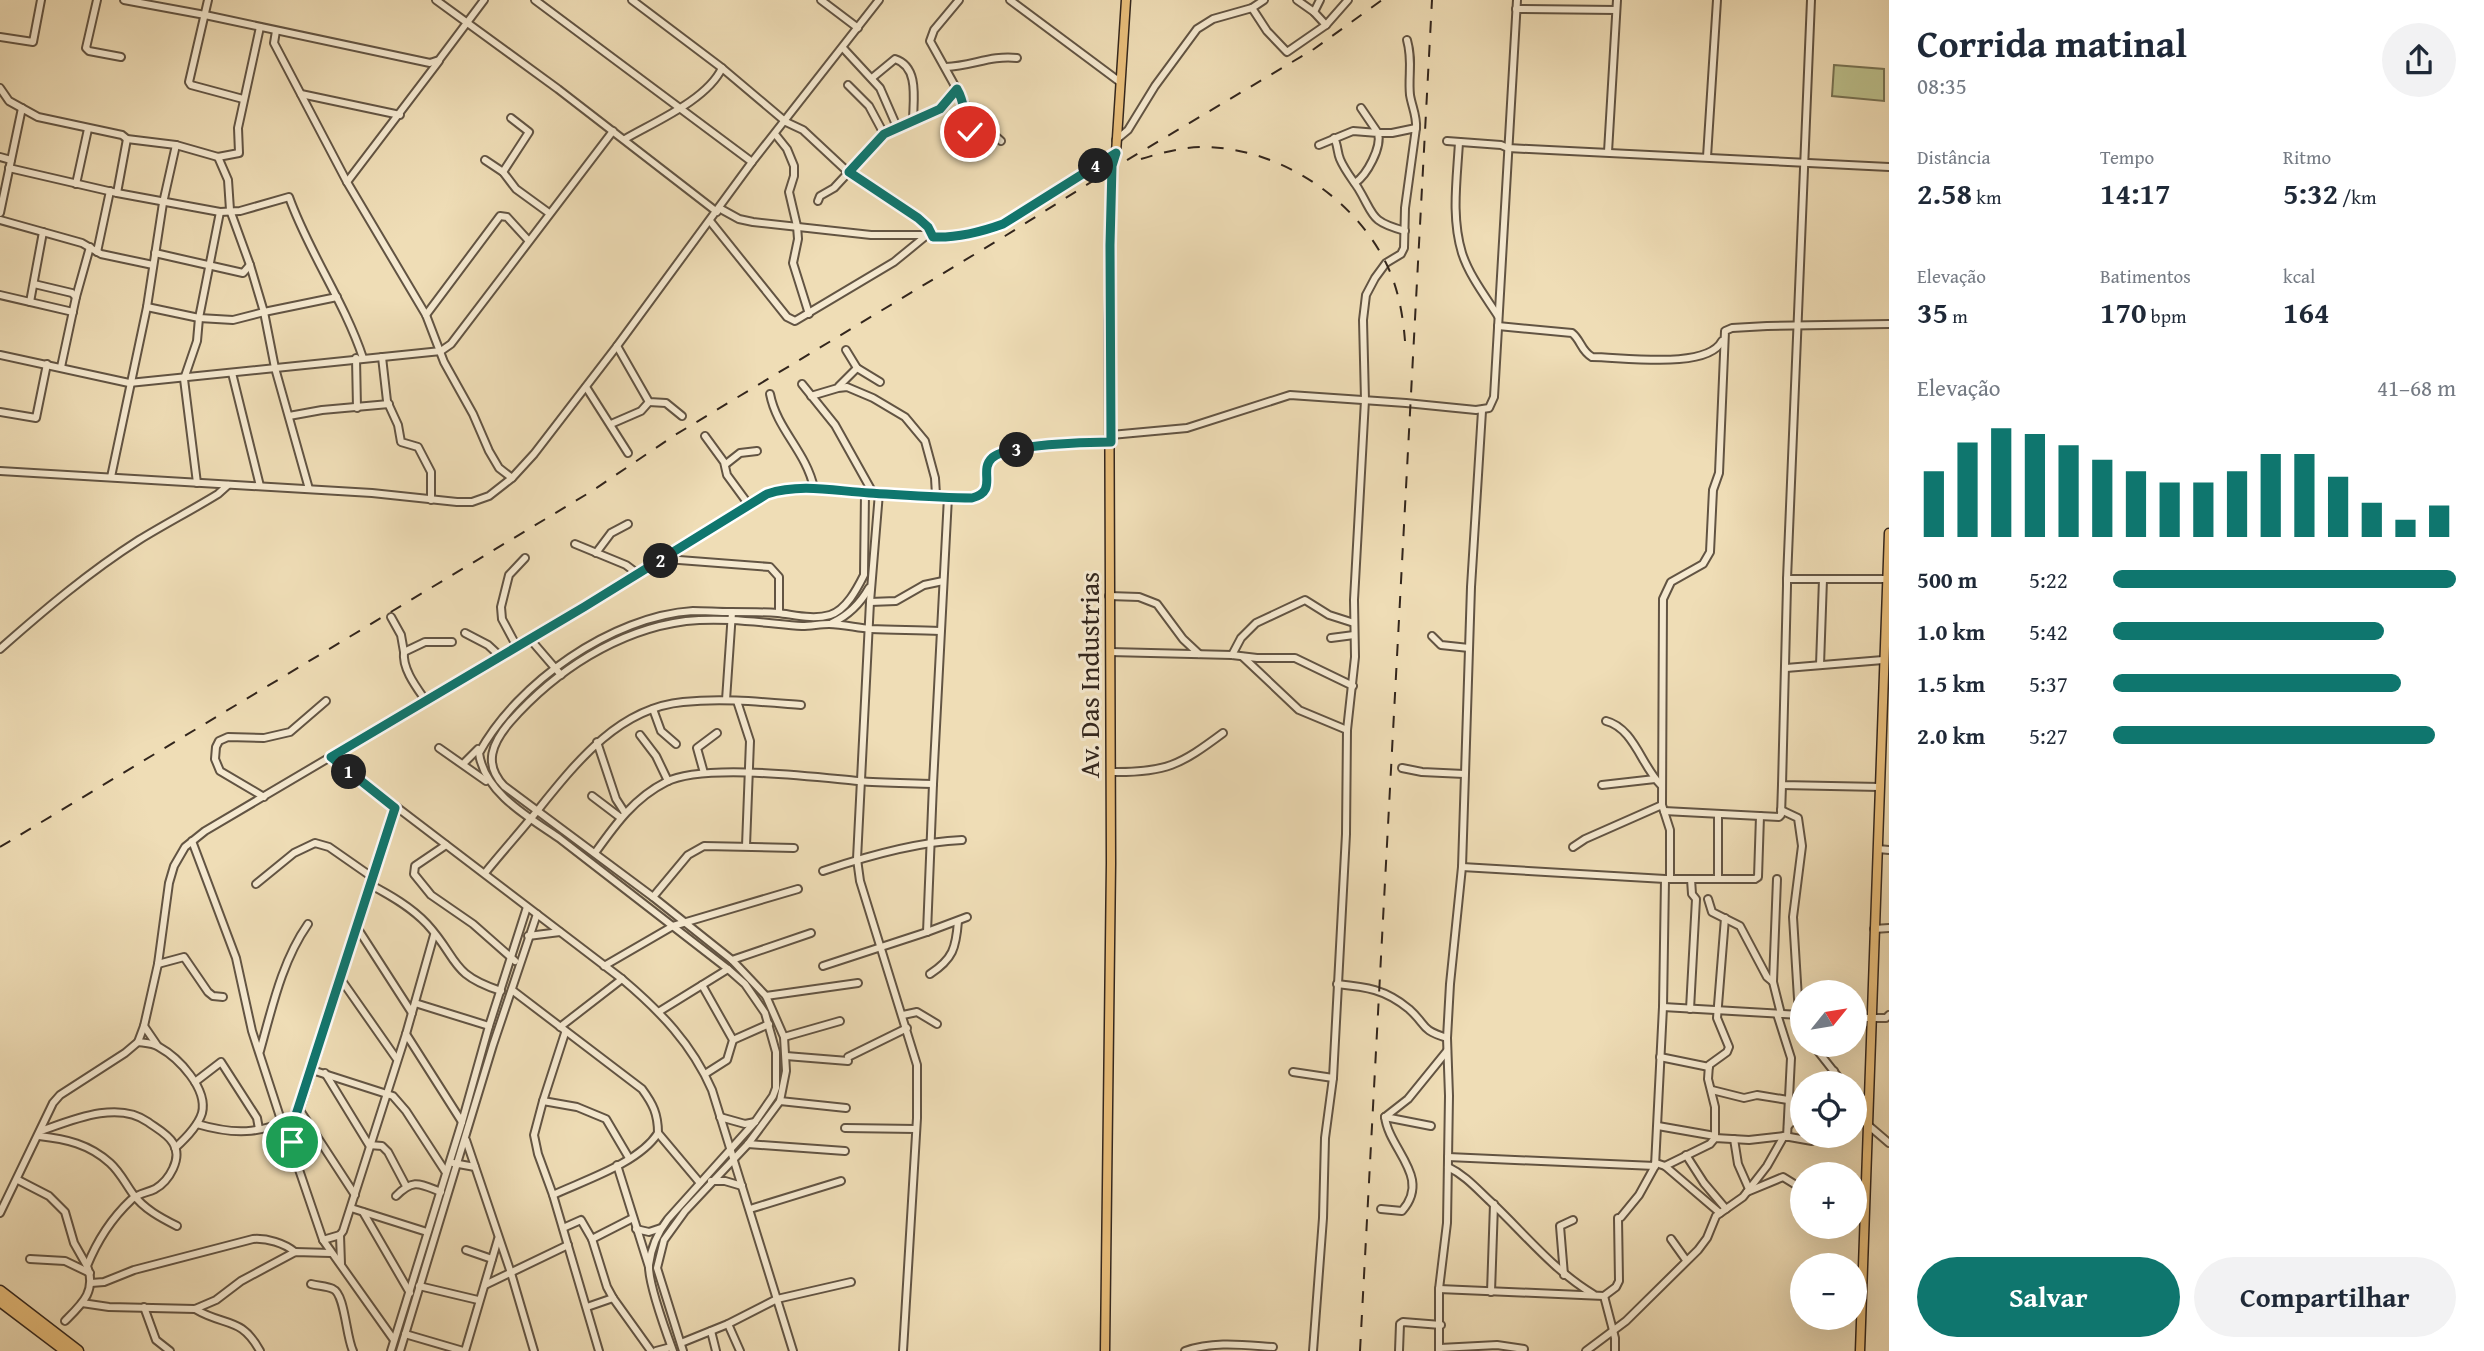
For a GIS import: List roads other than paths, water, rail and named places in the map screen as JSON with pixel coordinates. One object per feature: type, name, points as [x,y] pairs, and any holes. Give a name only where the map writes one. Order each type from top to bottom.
[{"type":"highway","points":[[0,1290],[78,1351]]},
{"type":"highway","points":[[0,1301],[66,1351]]},
{"type":"main road","name":"Av. Das Industrias","points":[[1105,1351],[1111,772],[1111,184],[1116,153],[1126,0]]},
{"type":"main road","points":[[1866,1162],[1874,929],[1883,781],[1883,660],[1889,533]]},
{"type":"main road","points":[[1860,1351],[1863,1239]]},
{"type":"street","points":[[0,44],[0,37],[33,42],[41,0]]},
{"type":"street","points":[[97,0],[86,48],[89,51],[121,57]]},
{"type":"street","points":[[124,0],[421,62],[439,60]]},
{"type":"street","points":[[208,0],[191,85],[243,99]]},
{"type":"street","points":[[436,0],[718,210],[739,219],[871,235],[947,238],[1003,224],[1116,153]]},
{"type":"street","points":[[347,182],[484,0]]},
{"type":"street","points":[[535,0],[752,162]]},
{"type":"street","points":[[632,0],[722,68],[786,122],[803,130],[849,172],[918,218],[928,227],[930,236]]},
{"type":"street","points":[[821,0],[858,28]]},
{"type":"street","points":[[0,471],[309,489],[432,500],[472,502],[489,496],[512,478],[534,454],[752,162],[879,0]]},
{"type":"street","points":[[959,0],[929,37],[965,104],[965,118],[974,140],[981,142],[992,133],[1002,141]]},
{"type":"street","points":[[1010,0],[1120,82]]},
{"type":"street","points":[[1116,140],[1128,130],[1155,86],[1197,29],[1213,19],[1252,8],[1264,0]]},
{"type":"street","points":[[1297,0],[1326,25]]},
{"type":"street","points":[[1314,12],[1320,0]]},
{"type":"street","points":[[1252,8],[1285,52],[1326,25],[1349,0]]},
{"type":"street","points":[[0,1213],[60,1095],[125,1053],[138,1041],[158,964],[169,883],[180,855],[192,841],[664,559],[767,494],[782,489],[814,488],[972,498],[983,493],[987,485],[988,464],[995,455],[1049,444],[1187,428],[1290,395],[1482,411],[1489,408],[1494,397],[1517,0]]},
{"type":"street","points":[[1608,152],[1617,0]]},
{"type":"street","points":[[1707,157],[1717,0]]},
{"type":"street","points":[[1573,847],[1585,839],[1663,808],[1780,817],[1811,0]]},
{"type":"street","points":[[1516,9],[1616,10]]},
{"type":"street","points":[[0,88],[9,101],[38,117],[127,138],[176,145],[218,157],[239,153],[238,128],[260,27]]},
{"type":"street","points":[[276,32],[274,43],[347,182],[425,315],[444,362],[473,414],[489,451],[499,468],[512,478]]},
{"type":"street","points":[[1313,1351],[1323,1218],[1325,1138],[1333,1078],[1346,834],[1347,730],[1353,686],[1365,400],[1363,320],[1367,295],[1374,278],[1386,263],[1401,254],[1404,248],[1405,208],[1417,118],[1410,99],[1412,57],[1407,40]]},
{"type":"street","points":[[843,48],[885,96],[897,127]]},
{"type":"street","points":[[946,67],[967,66],[998,57],[1017,58]]},
{"type":"street","points":[[872,78],[894,59],[908,68],[913,81],[913,122]]},
{"type":"street","points":[[625,139],[680,108],[713,82],[722,68]]},
{"type":"street","points":[[848,85],[869,106],[884,134]]},
{"type":"street","points":[[818,201],[822,194],[834,188],[884,134],[940,109],[957,89]]},
{"type":"street","points":[[301,94],[400,115]]},
{"type":"street","points":[[0,213],[22,108]]},
{"type":"street","points":[[1355,183],[1367,172],[1379,142],[1378,133],[1361,108]]},
{"type":"street","points":[[503,172],[529,132],[511,118]]},
{"type":"street","points":[[1320,145],[1353,131],[1392,133],[1416,128]]},
{"type":"street","points":[[76,184],[88,129]]},
{"type":"street","points":[[0,355],[129,383],[441,351],[451,344],[613,131]]},
{"type":"street","points":[[775,134],[787,149],[794,166],[789,192],[797,226],[793,263],[809,314]]},
{"type":"street","points":[[97,252],[127,138]]},
{"type":"street","points":[[1334,138],[1340,161],[1355,183],[1369,212],[1391,227],[1405,231]]},
{"type":"street","points":[[1447,141],[1501,145],[1507,148],[1889,167]]},
{"type":"street","points":[[1460,142],[1455,198],[1457,232],[1462,255],[1498,316]]},
{"type":"street","points":[[111,477],[147,307],[163,203],[176,145]]},
{"type":"street","points":[[0,157],[11,160]]},
{"type":"street","points":[[218,157],[228,180],[230,210],[264,312],[275,368],[309,489]]},
{"type":"street","points":[[485,160],[503,172],[516,188],[549,213]]},
{"type":"street","points":[[9,168],[163,203],[220,212],[240,211],[289,197],[300,229],[354,329],[359,358],[357,408]]},
{"type":"street","points":[[197,483],[184,379],[197,341],[220,212]]},
{"type":"street","points":[[425,315],[502,215],[528,240]]},
{"type":"street","points":[[0,220],[90,247],[97,252],[153,265]]},
{"type":"street","points":[[710,221],[787,317],[795,321],[894,262],[930,236]]},
{"type":"street","points":[[30,302],[43,232]]},
{"type":"street","points":[[61,367],[90,247]]},
{"type":"street","points":[[155,253],[243,273],[250,265]]},
{"type":"street","points":[[34,284],[63,290],[76,297]]},
{"type":"street","points":[[0,295],[73,312]]},
{"type":"street","points":[[147,307],[199,318],[233,320],[337,298]]},
{"type":"street","points":[[1498,326],[1572,333],[1592,357],[1698,358],[1718,349],[1725,331],[1732,328],[1889,324]]},
{"type":"street","points":[[1439,1289],[1601,1296],[1616,1287],[1619,1281],[1620,1218],[1639,1195],[1655,1165],[1670,830],[1663,808],[1661,785],[1663,598],[1671,582],[1703,564],[1710,552],[1713,489],[1719,473],[1724,336]]},
{"type":"street","points":[[617,346],[649,402]]},
{"type":"street","points":[[846,350],[857,368],[880,382]]},
{"type":"street","points":[[382,357],[389,404],[398,425],[401,442],[418,447],[432,472],[432,500]]},
{"type":"street","points":[[0,412],[36,418],[47,364]]},
{"type":"street","points":[[838,387],[857,368]]},
{"type":"street","points":[[232,373],[260,486]]},
{"type":"street","points":[[802,384],[835,425],[872,493],[875,538],[857,859],[860,881],[915,1053],[919,1078],[903,1351]]},
{"type":"street","points":[[586,387],[628,453]]},
{"type":"street","points":[[811,396],[838,387],[853,389],[905,417],[925,440],[935,478],[936,495]]},
{"type":"street","points":[[770,394],[776,415],[806,460],[814,488]]},
{"type":"street","points":[[649,402],[666,403],[682,416]]},
{"type":"street","points":[[611,424],[641,411],[649,402]]},
{"type":"street","points":[[289,416],[389,404]]},
{"type":"street","points":[[1482,411],[1469,648],[1462,867],[1447,1038],[1447,1223],[1439,1289],[1439,1349],[1497,1345],[1524,1349]]},
{"type":"street","points":[[705,436],[726,464]]},
{"type":"street","points":[[749,505],[724,470],[726,464],[740,453],[757,451]]},
{"type":"street","points":[[0,649],[106,562],[218,494],[228,485]]},
{"type":"street","points":[[683,1351],[657,1268],[664,1240],[674,1224],[711,1181],[748,1144],[780,1101],[786,1056],[784,1037],[766,996],[732,960],[596,853],[504,786],[496,778],[491,765],[491,750],[506,721],[536,683],[587,647],[618,631],[691,611],[807,617],[830,615],[842,608],[863,575],[872,493]]},
{"type":"street","points":[[927,933],[948,498]]},
{"type":"street","points":[[596,553],[611,533],[628,524]]},
{"type":"street","points":[[865,538],[875,538]]},
{"type":"street","points":[[575,544],[626,565],[638,574]]},
{"type":"street","points":[[517,647],[502,619],[500,607],[509,575],[525,558]]},
{"type":"street","points":[[664,559],[770,568],[779,577],[779,614]]},
{"type":"street","points":[[1787,579],[1887,579]]},
{"type":"street","points":[[1820,666],[1823,579]]},
{"type":"street","points":[[870,602],[896,601],[924,585],[943,581]]},
{"type":"street","points":[[830,624],[857,605],[872,584]]},
{"type":"street","points":[[1109,596],[1139,597],[1157,604],[1182,639],[1199,654]]},
{"type":"street","points":[[1232,654],[1251,627],[1305,600],[1329,615],[1354,623]]},
{"type":"street","points":[[726,700],[732,612]]},
{"type":"street","points":[[807,617],[807,626]]},
{"type":"street","points":[[391,618],[401,635],[407,669],[426,701]]},
{"type":"street","points":[[463,764],[547,685],[587,656],[641,631],[687,621],[731,621],[940,631]]},
{"type":"street","points":[[465,634],[474,636],[501,657]]},
{"type":"street","points":[[1331,638],[1354,635]]},
{"type":"street","points":[[1433,636],[1441,645],[1469,648]]},
{"type":"street","points":[[530,639],[561,675]]},
{"type":"street","points":[[404,652],[425,642],[452,642]]},
{"type":"street","points":[[1110,652],[1295,658],[1353,686]]},
{"type":"street","points":[[1242,656],[1302,712],[1347,730]]},
{"type":"street","points":[[1786,668],[1883,660]]},
{"type":"street","points":[[485,873],[570,769],[597,742],[627,721],[653,709],[681,702],[726,700],[802,705]]},
{"type":"street","points":[[264,797],[220,771],[215,759],[219,741],[228,737],[264,738],[290,732],[326,701]]},
{"type":"street","points":[[737,701],[750,741],[746,846]]},
{"type":"street","points":[[653,709],[661,731],[676,744]]},
{"type":"street","points":[[1606,721],[1614,723],[1626,734],[1661,785]]},
{"type":"street","points":[[704,773],[698,748],[717,733]]},
{"type":"street","points":[[1111,772],[1146,772],[1172,765],[1199,752],[1223,733]]},
{"type":"street","points":[[640,735],[656,756],[668,780]]},
{"type":"street","points":[[485,742],[479,753],[480,766],[489,782]]},
{"type":"street","points":[[597,742],[623,815]]},
{"type":"street","points":[[439,748],[489,782],[530,819],[746,984],[769,1024],[776,1052],[774,1096],[755,1122],[661,1228],[649,1267]]},
{"type":"street","points":[[331,757],[622,979],[660,1011],[684,1040],[705,1074],[793,1351]]},
{"type":"street","points":[[1402,768],[1464,775]]},
{"type":"street","points":[[596,853],[623,815],[647,793],[668,780],[683,776],[749,773],[933,784]]},
{"type":"street","points":[[1602,785],[1655,779]]},
{"type":"street","points":[[1782,785],[1883,781]]},
{"type":"street","points":[[592,796],[623,815]]},
{"type":"street","points":[[394,1340],[323,1240],[291,1137],[395,808]]},
{"type":"street","points":[[1781,810],[1798,818],[1802,846],[1793,917],[1796,980]]},
{"type":"street","points":[[1718,814],[1718,878]]},
{"type":"street","points":[[1462,867],[1691,880],[1758,877],[1760,816]]},
{"type":"street","points":[[823,871],[857,859],[931,841],[962,840]]},
{"type":"street","points":[[192,841],[236,958],[279,1124],[291,1137]]},
{"type":"street","points":[[256,884],[294,853],[315,843],[329,847],[415,913],[464,975],[501,991]]},
{"type":"street","points":[[446,845],[415,866],[414,874],[424,889],[439,902],[473,924],[512,960],[520,963]]},
{"type":"street","points":[[653,897],[696,849],[712,845],[794,848]]},
{"type":"street","points":[[1878,849],[1889,850]]},
{"type":"street","points":[[618,884],[625,876]]},
{"type":"street","points":[[1586,1351],[1649,1300],[1703,1244],[1713,1222],[1748,1190],[1786,1136],[1790,1053],[1773,982],[1777,879]]},
{"type":"street","points":[[1690,1009],[1696,899],[1692,894],[1691,880]]},
{"type":"street","points":[[604,965],[673,926],[798,889]]},
{"type":"street","points":[[1708,899],[1712,912],[1740,926],[1767,977],[1773,982]]},
{"type":"street","points":[[400,1351],[447,1194],[461,1126],[489,1026],[527,908]]},
{"type":"street","points":[[391,1351],[445,1171],[453,1163],[466,1138],[493,1045],[537,914]]},
{"type":"street","points":[[823,966],[927,933],[967,917]]},
{"type":"street","points":[[1665,1166],[1711,1143],[1715,1137],[1712,1090],[1708,1079],[1709,1063],[1729,1050],[1719,1027],[1717,1011],[1725,918]]},
{"type":"street","points":[[930,974],[950,959],[957,939],[958,921]]},
{"type":"street","points":[[260,1053],[288,961],[296,942],[308,925]]},
{"type":"street","points":[[356,926],[412,1013]]},
{"type":"street","points":[[1874,929],[1889,928]]},
{"type":"street","points":[[528,936],[560,932]]},
{"type":"street","points":[[732,960],[811,933]]},
{"type":"street","points":[[341,1264],[340,1235],[406,1034],[434,935]]},
{"type":"street","points":[[158,964],[184,957],[208,992],[213,996],[223,997]]},
{"type":"street","points":[[660,1011],[728,969]]},
{"type":"street","points":[[340,978],[396,1058]]},
{"type":"street","points":[[560,1027],[622,979]]},
{"type":"street","points":[[766,996],[858,983]]},
{"type":"street","points":[[1337,984],[1375,988],[1409,1010],[1427,1031],[1447,1038]]},
{"type":"street","points":[[702,985],[733,1040],[727,1060],[705,1074]]},
{"type":"street","points":[[512,990],[642,1089],[658,1116],[658,1133],[646,1148],[553,1195]]},
{"type":"street","points":[[415,1003],[489,1026]]},
{"type":"street","points":[[1663,1007],[1790,1015]]},
{"type":"street","points":[[903,1015],[917,1012],[937,1024]]},
{"type":"street","points":[[1867,1018],[1888,1017]]},
{"type":"street","points":[[784,1037],[840,1021]]},
{"type":"street","points":[[733,1040],[769,1024]]},
{"type":"street","points":[[144,1026],[157,1045],[195,1082],[202,1095],[203,1103],[197,1125],[175,1148]]},
{"type":"street","points":[[786,1056],[848,1059],[907,1028]]},
{"type":"street","points":[[565,1033],[542,1101],[534,1135],[599,1351]]},
{"type":"street","points":[[406,1034],[466,1138],[534,1351]]},
{"type":"street","points":[[138,1041],[157,1045]]},
{"type":"street","points":[[1385,1117],[1408,1099],[1448,1049]]},
{"type":"street","points":[[1660,1057],[1709,1067]]},
{"type":"street","points":[[1823,1057],[1834,1071]]},
{"type":"street","points":[[195,1082],[221,1062],[257,1118],[259,1129]]},
{"type":"street","points":[[312,1070],[386,1093],[399,1102],[445,1171]]},
{"type":"street","points":[[1293,1072],[1333,1078]]},
{"type":"street","points":[[326,1073],[369,1145]]},
{"type":"street","points":[[1712,1090],[1744,1098],[1757,1095],[1788,1100]]},
{"type":"street","points":[[542,1101],[577,1107],[606,1119],[629,1157]]},
{"type":"street","points":[[780,1101],[846,1108]]},
{"type":"street","points":[[299,1109],[355,1195]]},
{"type":"street","points":[[40,1134],[67,1122],[108,1113],[133,1113],[166,1136],[175,1148],[175,1165],[169,1175],[155,1189],[134,1196],[100,1238],[88,1270]]},
{"type":"street","points":[[720,1117],[745,1124],[755,1122]]},
{"type":"street","points":[[1385,1117],[1431,1126]]},
{"type":"street","points":[[1381,1209],[1402,1211],[1408,1204],[1413,1184],[1410,1170],[1385,1117]]},
{"type":"street","points":[[197,1125],[230,1133],[259,1129],[295,1118]]},
{"type":"street","points":[[1868,1125],[1889,1143]]},
{"type":"street","points":[[1658,1126],[1734,1139],[1790,1137]]},
{"type":"street","points":[[845,1128],[916,1129]]},
{"type":"street","points":[[658,1133],[700,1183]]},
{"type":"street","points":[[40,1134],[75,1142],[98,1154],[120,1174],[134,1196],[159,1217],[177,1226]]},
{"type":"street","points":[[1734,1139],[1738,1164],[1748,1190]]},
{"type":"street","points":[[748,1144],[845,1151]]},
{"type":"street","points":[[369,1145],[382,1146],[388,1152],[406,1186]]},
{"type":"street","points":[[1686,1155],[1723,1211]]},
{"type":"street","points":[[1448,1157],[1665,1166],[1723,1211]]},
{"type":"street","points":[[453,1163],[475,1167]]},
{"type":"street","points":[[617,1165],[672,1349],[656,1351]]},
{"type":"street","points":[[1448,1167],[1462,1175],[1494,1204],[1564,1275],[1601,1296],[1616,1343],[1615,1351]]},
{"type":"street","points":[[1748,1190],[1765,1187],[1783,1177],[1790,1181]]},
{"type":"street","points":[[18,1180],[50,1196],[65,1212],[74,1243],[88,1270],[91,1283],[82,1303],[65,1321]]},
{"type":"street","points":[[711,1181],[732,1181],[741,1186]]},
{"type":"street","points":[[750,1209],[841,1181]]},
{"type":"street","points":[[396,1196],[406,1186],[418,1184],[447,1194]]},
{"type":"street","points":[[1491,1292],[1494,1204]]},
{"type":"street","points":[[351,1208],[427,1232]]},
{"type":"street","points":[[363,1212],[410,1293]]},
{"type":"street","points":[[592,1239],[633,1218]]},
{"type":"street","points":[[563,1228],[581,1220],[592,1239],[613,1298],[651,1351]]},
{"type":"street","points":[[1564,1275],[1560,1226],[1573,1220]]},
{"type":"street","points":[[636,1229],[649,1232],[661,1228]]},
{"type":"street","points":[[323,1240],[340,1235]]},
{"type":"street","points":[[91,1283],[104,1282],[134,1270],[253,1239],[268,1239],[295,1252]]},
{"type":"street","points":[[465,1350],[498,1239]]},
{"type":"street","points":[[1671,1239],[1686,1260]]},
{"type":"street","points":[[485,1285],[568,1245]]},
{"type":"street","points":[[466,1250],[492,1259]]},
{"type":"street","points":[[82,1303],[109,1307],[195,1309],[216,1300],[241,1281],[295,1252],[331,1253]]},
{"type":"street","points":[[30,1259],[65,1261],[88,1270]]},
{"type":"street","points":[[681,1343],[728,1324],[777,1298],[851,1282]]},
{"type":"street","points":[[311,1284],[334,1289],[341,1296],[346,1334],[352,1351]]},
{"type":"street","points":[[419,1286],[478,1300]]},
{"type":"street","points":[[587,1307],[613,1298]]},
{"type":"street","points":[[144,1307],[156,1340],[170,1351]]},
{"type":"street","points":[[195,1309],[209,1318],[236,1324],[250,1334],[260,1351]]},
{"type":"street","points":[[1399,1351],[1400,1324],[1403,1322],[1441,1325]]},
{"type":"street","points":[[728,1324],[740,1351]]},
{"type":"street","points":[[711,1331],[716,1351]]},
{"type":"street","points":[[405,1334],[474,1350]]},
{"type":"street","points":[[1186,1351],[1217,1344],[1273,1347]]},
{"type":"railway","points":[[0,847],[592,491],[675,435],[1314,49],[1382,0]]},
{"type":"railway","points":[[1360,1351],[1432,0]]},
{"type":"railway","points":[[1141,159],[1188,148],[1232,150],[1259,156],[1311,181],[1354,217],[1372,239],[1394,282],[1405,341]]}]
